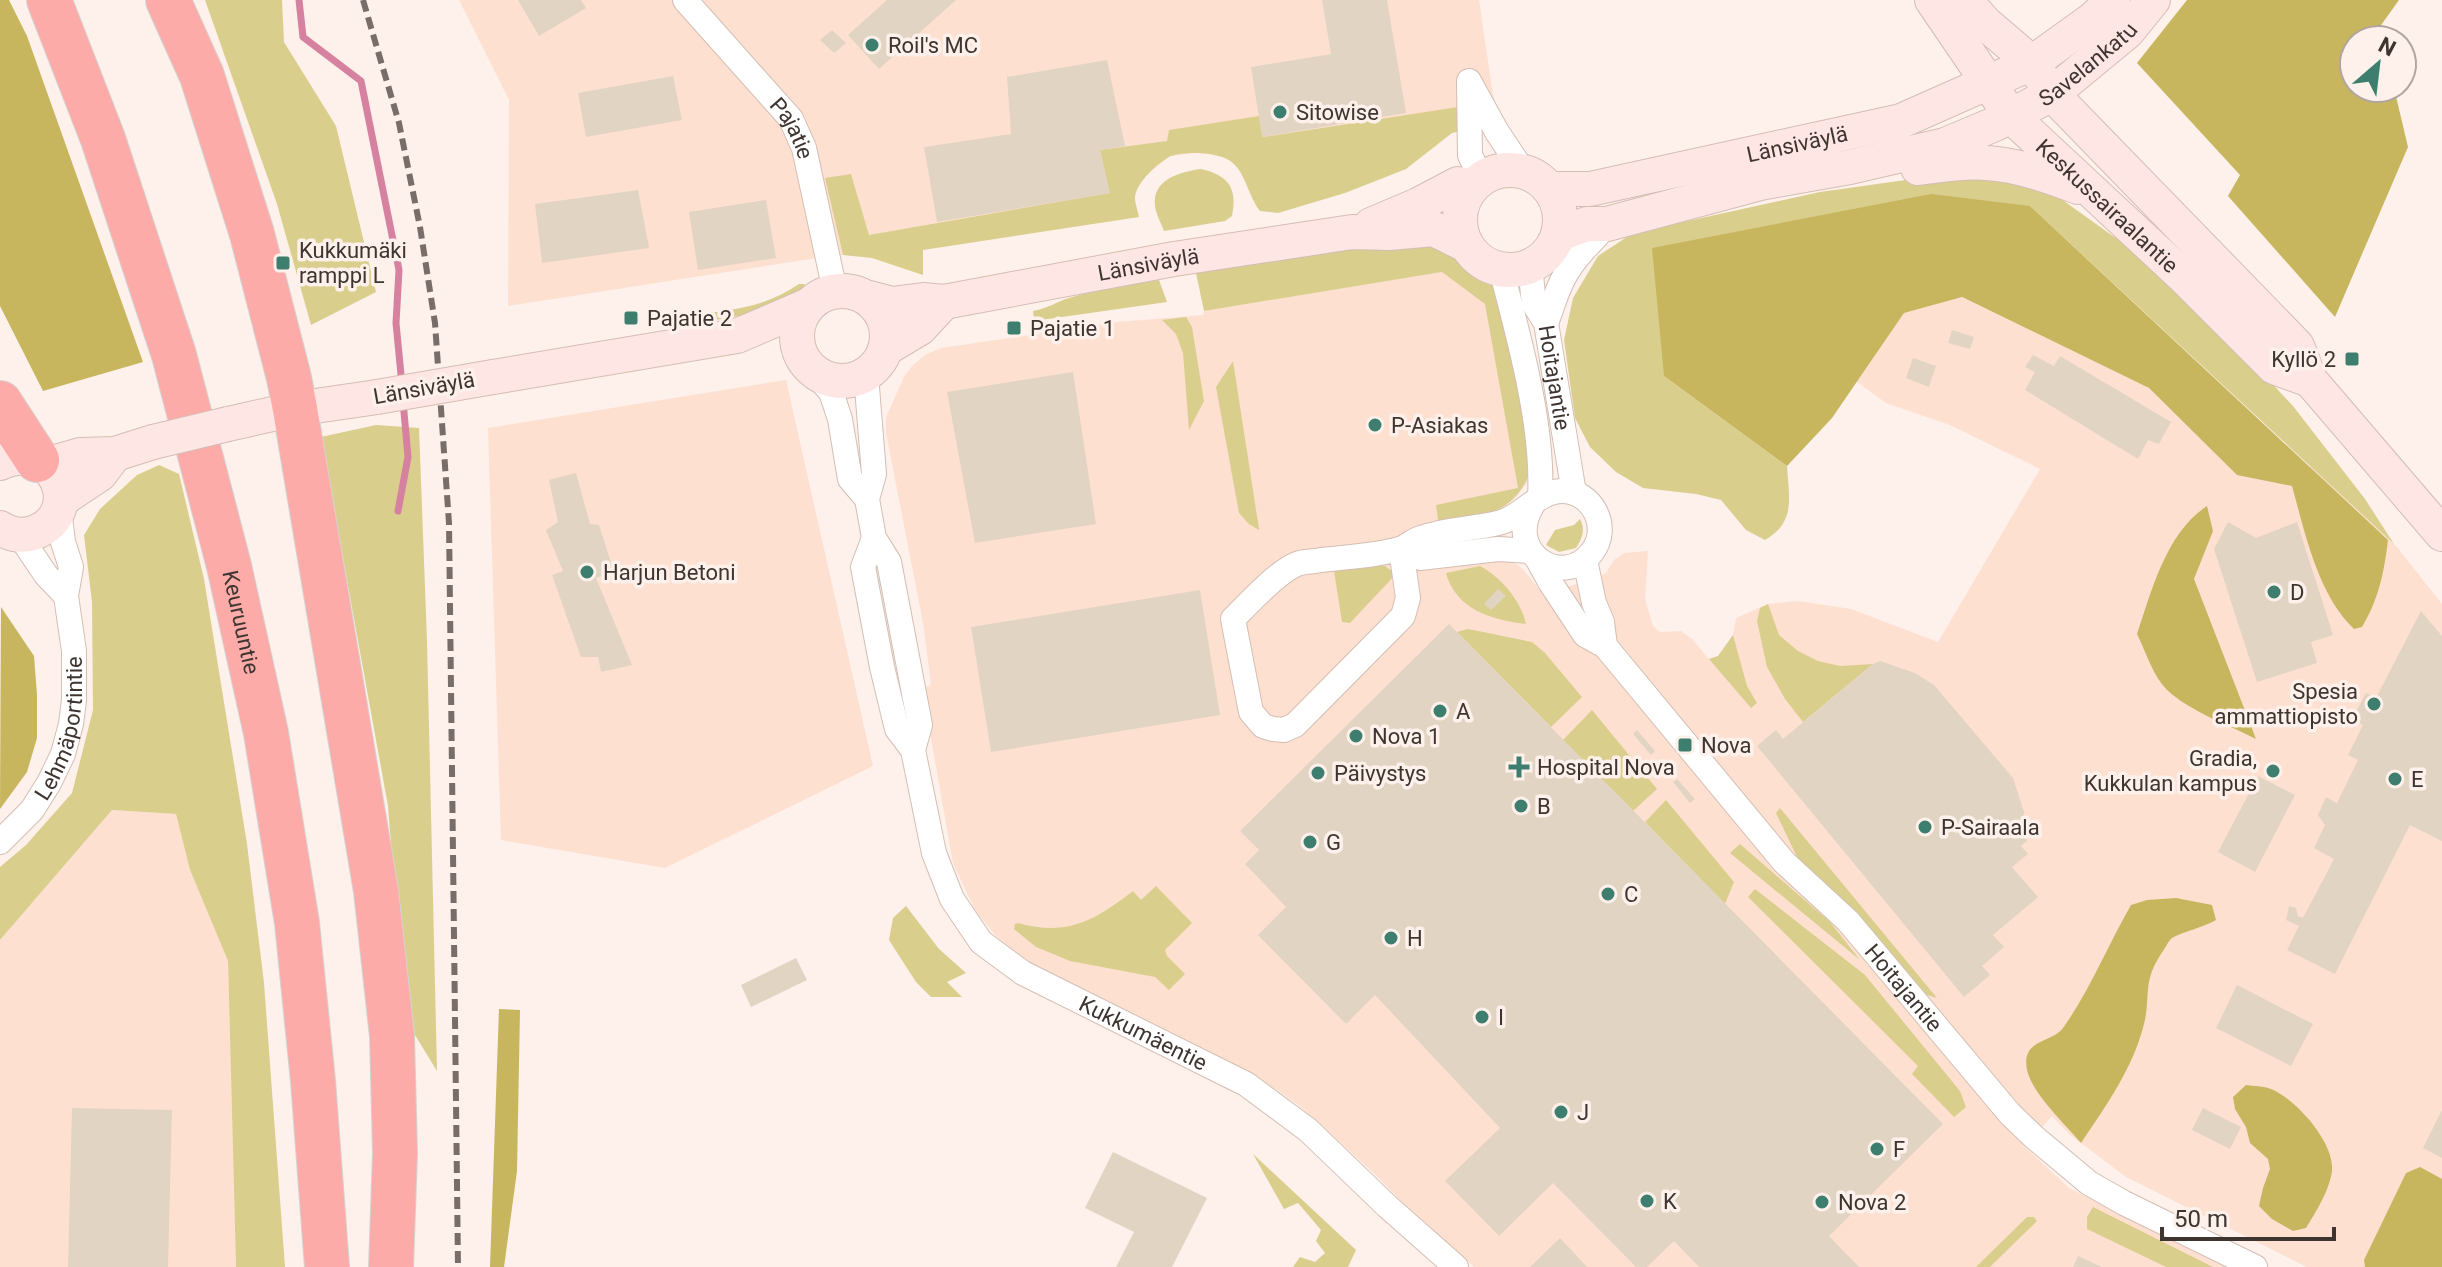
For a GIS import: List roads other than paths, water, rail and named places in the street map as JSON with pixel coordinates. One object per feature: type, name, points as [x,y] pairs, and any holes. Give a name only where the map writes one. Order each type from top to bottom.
[{"type":"highway","name":"Keuruuntie","points":[[49,0],[103,139],[174,355],[229,566],[266,733],[297,923],[327,1267]]},
{"type":"highway","points":[[168,0],[202,76],[252,234],[295,409],[376,891],[392,1036],[395,1153],[391,1267]]},
{"type":"highway","points":[[0,403],[27,463]]},
{"type":"main road","name":"Keskussairaalantie","points":[[1932,0],[2011,116],[2182,275],[2274,367],[2310,380]]},
{"type":"main road","name":"Keskussairaalantie","points":[[1965,0],[1985,23],[2032,63],[2052,94],[2297,346],[2310,380],[2441,534]]},
{"type":"main road","name":"Savelankatu","points":[[2032,63],[2093,19],[2113,0]]},
{"type":"main road","name":"Savelankatu","points":[[2011,116],[2052,94],[2127,32],[2153,0]]},
{"type":"main road","name":"Länsiväylä","points":[[1537,180],[1590,189],[1901,121],[2032,63]]},
{"type":"main road","name":"Länsiväylä","points":[[1559,234],[1587,224],[1607,224],[1760,183],[1850,167],[1945,145],[2011,116]]},
{"type":"main road","points":[[1850,167],[1905,170],[1955,163],[1989,163],[2038,173],[2090,191]]},
{"type":"main road","points":[[1501,170],[1537,180],[1559,211],[1559,234],[1547,253],[1516,268],[1481,261],[1466,245],[1460,226],[1459,215],[1466,195],[1476,182],[1501,170]]},
{"type":"main road","name":"Länsiväylä","points":[[1352,232],[1418,205],[1458,184],[1476,182]]},
{"type":"main road","name":"Länsiväylä","points":[[869,298],[892,304],[923,300],[944,302],[1174,259],[1352,232],[1434,229],[1466,245]]},
{"type":"main road","points":[[876,362],[887,327],[883,313],[869,298],[853,291],[821,299],[798,321],[797,337],[807,363],[833,381],[849,381],[876,362],[920,328],[944,302]]},
{"type":"main road","name":"Länsiväylä","points":[[27,463],[80,455],[115,454],[153,442],[295,409],[737,336],[821,299]]},
{"type":"main road","name":"Länsiväylä","points":[[737,336],[807,363]]},
{"type":"main road","name":"Länsiväylä","points":[[6,532],[29,534],[47,525],[60,504],[100,474],[115,454]]},
{"type":"main road","points":[[27,463],[58,480],[60,504]]},
{"type":"street","name":"Pajatie","points":[[685,0],[791,119],[804,148],[821,299]]},
{"type":"street","points":[[1476,182],[1470,155],[1469,81],[1497,132],[1537,180]]},
{"type":"street","points":[[1546,323],[1566,273],[1607,224]]},
{"type":"street","name":"Hoitajantie","points":[[1516,268],[1546,323],[1574,493]]},
{"type":"street","name":"Hoitajantie","points":[[1516,268],[1542,471],[1536,501]]},
{"type":"street","name":"Kukkumäentie","points":[[876,362],[874,474],[867,499],[874,538],[889,562],[920,725],[913,750],[934,853],[952,899],[981,942],[1023,973],[1246,1084],[1308,1130],[1456,1267]]},
{"type":"street","name":"Kukkumäentie","points":[[807,363],[831,392],[840,419],[850,479],[867,499]]},
{"type":"street","points":[[1401,549],[1408,598],[1403,616],[1295,725],[1284,730],[1263,726],[1251,712],[1233,619],[1266,587],[1296,564],[1401,549],[1418,538],[1503,522],[1536,501],[1551,492],[1574,493],[1592,505],[1598,515],[1599,540],[1585,560],[1561,568],[1549,566],[1534,555],[1525,540],[1523,528],[1526,516],[1536,501]]},
{"type":"street","name":"Lehmäportintie","points":[[0,842],[32,810],[49,783],[63,754],[71,724],[74,651],[66,596],[71,567],[63,542],[60,504]]},
{"type":"street","points":[[6,532],[66,596]]},
{"type":"street","points":[[1401,549],[1420,558],[1498,549],[1534,555]]},
{"type":"street","name":"Hoitajantie","points":[[1534,555],[1585,635],[1605,646],[1784,862],[1848,921],[2010,1114],[2089,1183],[2255,1267]]},
{"type":"street","name":"Hoitajantie","points":[[1585,560],[1594,603],[1602,622],[1605,646]]},
{"type":"waterway","points":[[299,0],[303,37],[361,81],[399,270],[396,323],[402,385]]},
{"type":"waterway","points":[[398,511],[408,457],[403,401]]},
{"type":"railway","points":[[363,0],[399,123],[435,323],[449,523],[458,1267]]},
{"type":"place","name":"Roil's MC","points":[[872,45]]},
{"type":"place","name":"Sitowise","points":[[1280,112]]},
{"type":"place","name":"Kukkumäki ramppi L","points":[[283,263]]},
{"type":"place","name":"Pajatie 2","points":[[631,318]]},
{"type":"place","name":"Pajatie 1","points":[[1014,328]]},
{"type":"place","name":"Kyllö 2","points":[[2352,359]]},
{"type":"place","name":"P-Asiakas","points":[[1375,425]]},
{"type":"place","name":"Harjun Betoni","points":[[587,572]]},
{"type":"place","name":"D","points":[[2274,592]]},
{"type":"place","name":"Spesia ammattiopisto","points":[[2374,704]]},
{"type":"place","name":"A","points":[[1440,711]]},
{"type":"place","name":"Nova 1","points":[[1356,736]]},
{"type":"place","name":"Nova","points":[[1685,745]]},
{"type":"place","name":"Hospital Nova","points":[[1519,767]]},
{"type":"place","name":"Gradia, Kukkulan kampus","points":[[2273,771]]},
{"type":"place","name":"Päivystys","points":[[1318,773]]},
{"type":"place","name":"E","points":[[2395,779]]},
{"type":"place","name":"B","points":[[1521,806]]},
{"type":"place","name":"P-Sairaala","points":[[1925,827]]},
{"type":"place","name":"G","points":[[1310,842]]},
{"type":"place","name":"C","points":[[1608,894]]},
{"type":"place","name":"H","points":[[1391,938]]},
{"type":"place","name":"I","points":[[1482,1017]]},
{"type":"place","name":"J","points":[[1561,1112]]},
{"type":"place","name":"F","points":[[1877,1149]]},
{"type":"place","name":"K","points":[[1647,1201]]},
{"type":"place","name":"Nova 2","points":[[1822,1202]]}]
